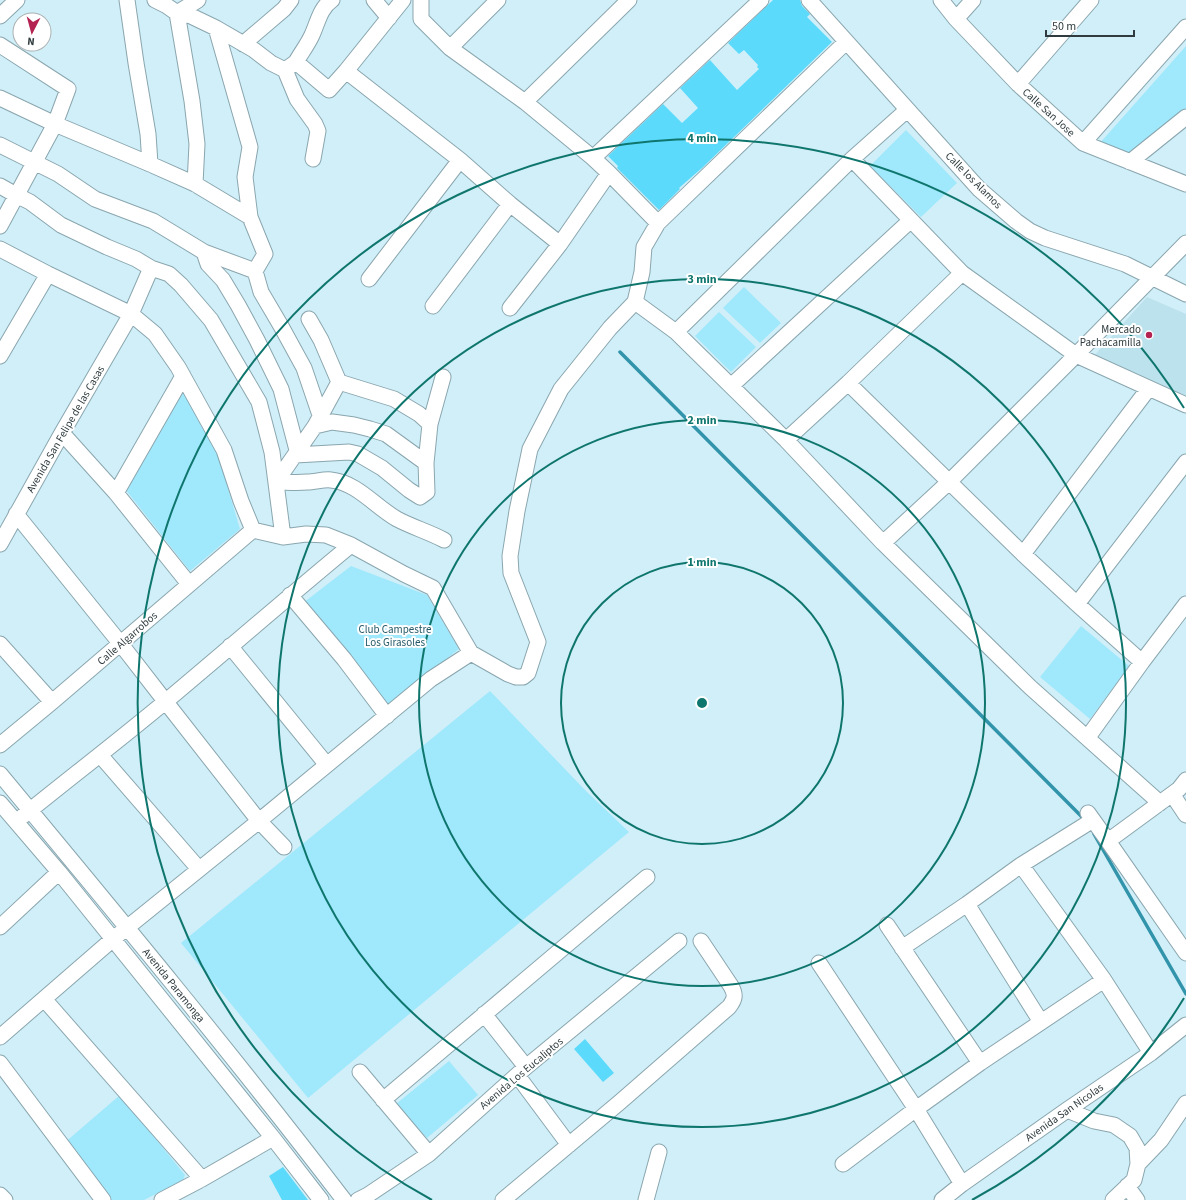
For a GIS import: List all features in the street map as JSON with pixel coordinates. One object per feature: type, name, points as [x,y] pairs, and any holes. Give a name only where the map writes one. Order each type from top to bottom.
[{"type":"street","points":[[0,16],[17,0]]},
{"type":"street","points":[[127,0],[148,134],[150,164]]},
{"type":"street","points":[[155,0],[177,13],[191,16],[216,28],[254,50],[271,63],[291,66],[329,90],[346,72],[403,0]]},
{"type":"street","points":[[177,13],[198,0]]},
{"type":"street","points":[[243,44],[284,9],[291,0]]},
{"type":"street","points":[[313,159],[318,131],[316,124],[297,99],[291,66],[312,36],[318,18],[326,4],[332,0]]},
{"type":"street","points":[[374,0],[389,18]]},
{"type":"street","points":[[421,0],[421,19],[450,48],[525,102],[593,158],[610,173],[658,223]]},
{"type":"street","points":[[450,48],[498,0]]},
{"type":"street","points":[[525,102],[629,0]]},
{"type":"street","points":[[593,158],[761,0]]},
{"type":"street","name":"Calle los Alamos","points":[[808,0],[979,189],[1016,221],[1030,231],[1045,238],[1125,264],[1186,294]]},
{"type":"street","name":"Calle San Jose","points":[[941,0],[956,19],[1018,84],[1083,143],[1186,184]]},
{"type":"street","points":[[956,19],[973,0]]},
{"type":"street","points":[[1018,84],[1091,0]]},
{"type":"street","points":[[177,13],[192,101],[197,144],[195,184]]},
{"type":"street","points":[[1083,143],[1186,27]]},
{"type":"street","points":[[216,28],[250,147],[245,177],[250,217],[265,254],[255,271],[261,292],[304,368],[318,420]]},
{"type":"street","points":[[0,249],[131,314],[155,334],[183,376],[224,450],[241,501],[253,530],[283,537],[306,534],[326,534],[434,588],[471,653],[508,674],[516,677],[523,677],[528,673],[538,642],[511,573],[510,556],[517,511],[530,449],[561,389],[610,328],[635,302],[642,272],[644,247],[658,223],[846,42]]},
{"type":"street","points":[[0,45],[68,89],[55,124],[0,226]]},
{"type":"street","points":[[346,72],[460,160],[510,204],[560,244]]},
{"type":"street","points":[[0,98],[55,124],[195,184],[250,217]]},
{"type":"street","points":[[676,332],[852,159],[907,110]]},
{"type":"street","points":[[1130,162],[1186,117]]},
{"type":"street","points":[[0,145],[58,174],[95,199],[153,221],[204,252],[255,271]]},
{"type":"street","points":[[852,159],[962,273],[1076,355],[1186,405]]},
{"type":"street","points":[[369,279],[460,160]]},
{"type":"street","points":[[510,308],[560,244],[610,173]]},
{"type":"street","points":[[0,186],[30,202],[62,225],[136,259],[151,268],[169,274],[211,320],[259,402],[272,452],[283,537]]},
{"type":"street","points":[[433,306],[510,204]]},
{"type":"street","points":[[731,386],[911,220]]},
{"type":"street","points":[[883,542],[949,482],[1186,243]]},
{"type":"street","points":[[204,252],[208,264],[223,280],[238,305],[281,389],[296,453]]},
{"type":"street","name":"Avenida San Felipe de las Casas","points":[[0,544],[131,314],[151,268]]},
{"type":"street","points":[[786,440],[848,383],[962,273]]},
{"type":"street","points":[[0,356],[48,274]]},
{"type":"street","points":[[635,302],[676,332],[786,440],[883,542],[1030,686],[1088,737],[1186,815]]},
{"type":"street","points":[[310,319],[321,340],[339,382],[394,399],[419,414],[430,424]]},
{"type":"street","points":[[116,493],[183,376]]},
{"type":"street","points":[[296,453],[349,452],[358,454],[382,468],[420,497],[427,492],[426,463],[430,424],[443,377]]},
{"type":"street","points":[[276,482],[318,420],[339,382]]},
{"type":"street","points":[[848,383],[1023,554],[1142,662]]},
{"type":"street","points":[[1023,554],[1149,388]]},
{"type":"street","points":[[318,420],[354,425],[386,434],[426,463]]},
{"type":"street","points":[[62,433],[116,493],[189,584]]},
{"type":"street","points":[[1077,604],[1186,462]]},
{"type":"street","points":[[276,482],[307,482],[330,479],[346,484],[358,490],[384,511],[396,518],[444,540]]},
{"type":"street","points":[[16,514],[120,643],[259,821],[284,847]]},
{"type":"street","name":"Calle Algarrobos","points":[[0,745],[253,530]]},
{"type":"street","points":[[16,822],[165,702],[350,545]]},
{"type":"street","points":[[290,595],[344,659],[387,716]]},
{"type":"street","points":[[1088,737],[1186,604]]},
{"type":"street","points":[[0,644],[52,702]]},
{"type":"street","points":[[230,646],[327,765]]},
{"type":"street","points":[[0,1037],[112,940],[432,679],[471,653]]},
{"type":"street","points":[[100,755],[199,869]]},
{"type":"street","name":"Avenida Paramonga","points":[[0,774],[289,1128],[344,1200]]},
{"type":"street","points":[[1108,841],[1179,789],[1186,780]]},
{"type":"street","name":"Avenida Paramonga","points":[[0,803],[59,872],[321,1200]]},
{"type":"street","points":[[902,948],[968,904],[1090,816],[1186,953]]},
{"type":"street","points":[[1021,865],[1104,980],[1151,1053]]},
{"type":"street","points":[[0,927],[59,872]]},
{"type":"street","points":[[383,1100],[647,877]]},
{"type":"street","points":[[968,904],[1041,1022]]},
{"type":"street","points":[[887,925],[980,1063]]},
{"type":"street","name":"Avenida Los Eucaliptos","points":[[358,1200],[368,1195],[429,1154],[521,1071],[679,941]]},
{"type":"street","points":[[503,1200],[569,1145],[729,1007],[734,1001],[735,993],[701,941]]},
{"type":"street","points":[[819,963],[916,1109],[962,1184]]},
{"type":"street","points":[[843,1164],[980,1063],[1104,980]]},
{"type":"street","points":[[44,999],[202,1179]]},
{"type":"street","points":[[484,1014],[569,1145]]},
{"type":"street","name":"Avenida San Nicolas","points":[[942,1200],[962,1184],[1067,1110],[1151,1053],[1186,1025]]},
{"type":"street","points":[[0,1063],[103,1200]]},
{"type":"street","points":[[360,1072],[429,1154]]},
{"type":"street","points":[[1138,1164],[1161,1140],[1186,1103]]},
{"type":"street","points":[[1067,1110],[1094,1121],[1114,1125],[1130,1136],[1138,1148],[1138,1164],[1134,1180],[1113,1200]]},
{"type":"street","points":[[162,1200],[273,1138]]},
{"type":"street","points":[[646,1200],[659,1152]]},
{"type":"street","points":[[1127,1186],[1136,1200]]},
{"type":"street","points":[[0,1195],[4,1200]]},
{"type":"shaded area","name":"Mercado Pachacamilla","points":[[1147,297],[1186,314],[1186,396],[1093,357]]},
{"type":"green space","points":[[1186,46],[1186,109],[1128,155],[1099,144]]},
{"type":"green space","points":[[906,130],[957,183],[921,217],[870,166]]},
{"type":"green space","points":[[744,287],[781,323],[760,343],[723,308]]},
{"type":"green space","points":[[719,312],[756,347],[731,372],[695,336]]},
{"type":"green space","points":[[183,389],[218,455],[240,529],[190,571],[125,489]]},
{"type":"green space","name":"Club Campestre Los Girasoles","points":[[351,566],[427,595],[459,649],[388,705],[349,653],[303,603]]},
{"type":"green space","points":[[1081,626],[1129,666],[1090,719],[1040,677]]},
{"type":"green space","points":[[490,691],[586,791],[629,832],[308,1098],[181,943]]},
{"type":"green space","points":[[449,1061],[478,1095],[427,1138],[396,1104]]},
{"type":"green space","points":[[120,1095],[185,1175],[183,1180],[144,1200],[108,1200],[63,1144]]},
{"type":"building","points":[[773,0],[800,0],[802,6],[810,14],[807,17],[832,42],[702,168],[679,188],[680,189],[659,210],[617,168],[618,166],[608,156],[663,104],[682,123],[698,108],[680,88],[710,60],[737,90],[759,69],[757,67],[758,65],[744,50],[739,54],[728,43]]},
{"type":"building","points":[[585,1039],[614,1073],[603,1082],[574,1049]]},
{"type":"building","points":[[283,1167],[308,1200],[282,1200],[269,1176]]},
{"type":"waterway","points":[[620,352],[1084,819]]},
{"type":"waterway","points":[[1094,834],[1186,994]]},
{"type":"place","name":"Mercado Pachacamilla","points":[[1149,335]]}]
